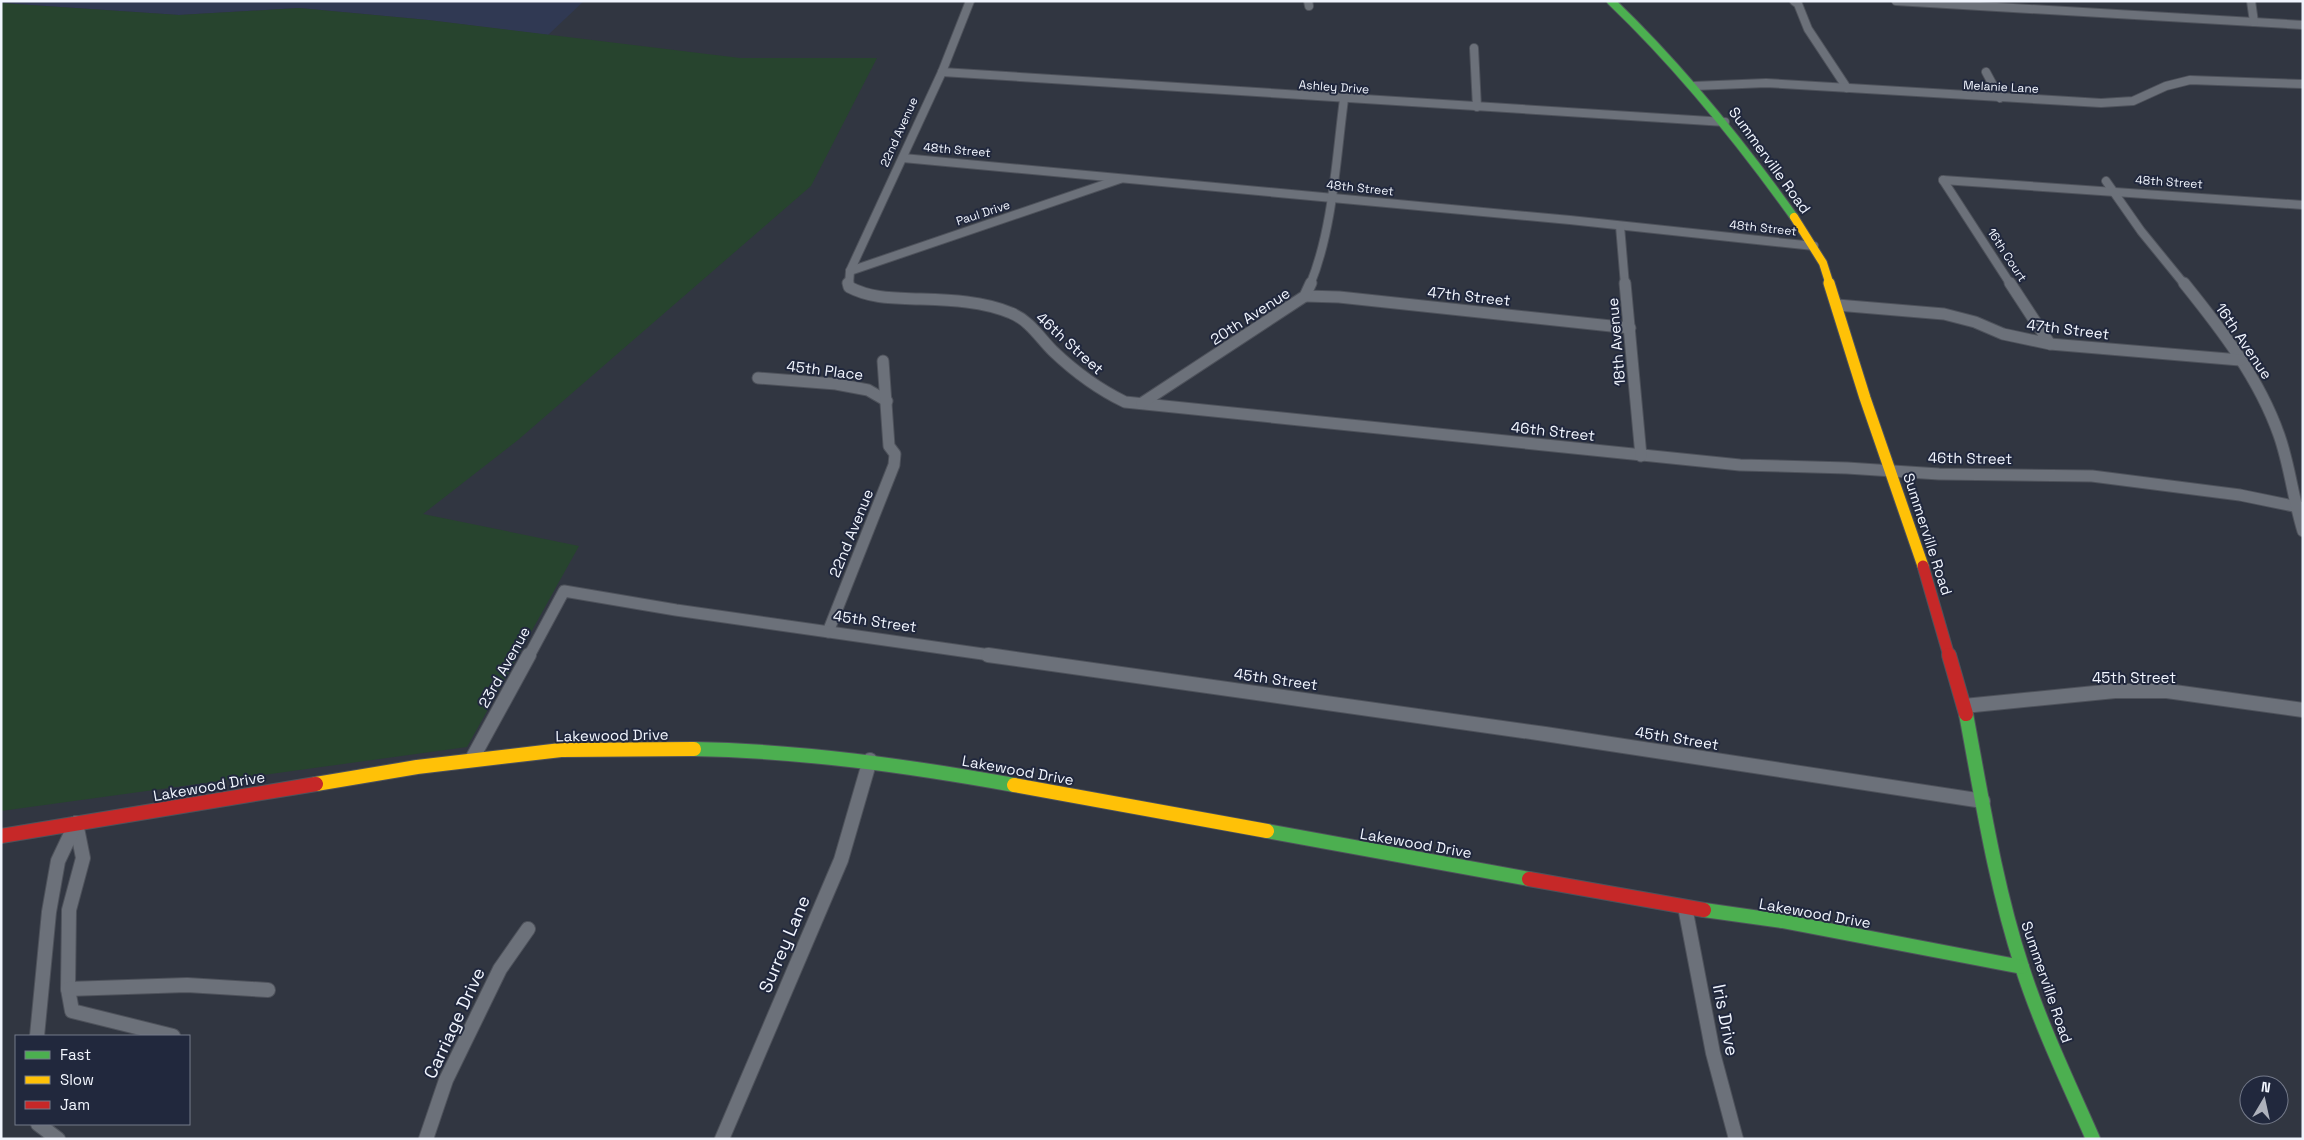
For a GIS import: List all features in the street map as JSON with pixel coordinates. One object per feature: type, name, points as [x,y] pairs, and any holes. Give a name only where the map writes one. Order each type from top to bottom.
[{"type":"main road","name":"Summerville Road","points":[[1611,1],[1638,25],[1725,122],[1814,246],[1823,264],[1865,398],[1933,595],[1964,706],[2002,896],[2022,967],[2056,1054],[2093,1139]]},
{"type":"main road","name":"Lakewood Drive","points":[[1,836],[284,788],[472,759],[561,750],[743,749],[870,760],[1685,907],[1782,921],[2022,967]]},
{"type":"street","name":"22nd Avenue","points":[[850,272],[942,72],[970,1]]},
{"type":"street","points":[[1794,1],[1798,4],[1808,29],[1847,88]]},
{"type":"street","points":[[1896,1],[2303,25]]},
{"type":"street","points":[[2251,1],[2254,22]]},
{"type":"street","points":[[1474,48],[1477,107]]},
{"type":"street","name":"Ashley Drive","points":[[942,72],[1725,122]]},
{"type":"street","points":[[1986,72],[2000,98]]},
{"type":"street","name":"Melanie Lane","points":[[1694,86],[1766,83],[2000,98],[2123,103],[2141,98],[2166,86],[2190,80],[2303,84]]},
{"type":"street","name":"20th Avenue","points":[[1142,403],[1305,296],[1314,278],[1332,197],[1344,99]]},
{"type":"street","name":"48th Street","points":[[903,158],[1332,197],[1814,246]]},
{"type":"street","name":"Paul Drive","points":[[850,272],[1124,178]]},
{"type":"street","name":"48th Street","points":[[1943,180],[2303,205]]},
{"type":"street","name":"16th Court","points":[[1943,180],[2050,344]]},
{"type":"street","name":"16th Avenue","points":[[2106,181],[2139,228],[2216,324],[2263,397],[2276,426],[2303,531]]},
{"type":"street","name":"18th Avenue","points":[[1620,226],[1640,456]]},
{"type":"street","name":"46th Street","points":[[850,272],[849,287],[859,293],[873,296],[952,301],[990,306],[1012,313],[1029,325],[1067,364],[1100,391],[1125,402],[1740,465],[1891,470],[1940,474],[2092,476],[2240,495],[2298,508]]},
{"type":"street","name":"47th Street","points":[[1305,296],[1339,297],[1630,328]]},
{"type":"street","name":"47th Street","points":[[1837,304],[1944,314],[1975,322],[2003,334],[2050,344],[2240,360]]},
{"type":"street","points":[[883,361],[889,446]]},
{"type":"street","name":"45th Place","points":[[758,378],[836,384],[868,390],[887,400]]},
{"type":"street","name":"22nd Avenue","points":[[828,632],[894,465],[896,454],[889,446]]},
{"type":"street","name":"45th Street","points":[[564,591],[828,632],[1536,733],[1983,801]]},
{"type":"street","name":"23rd Avenue","points":[[472,759],[564,591]]},
{"type":"street","name":"45th Street","points":[[1964,706],[2115,691],[2167,691],[2303,710]]},
{"type":"street","name":"Surrey Lane","points":[[722,1139],[841,860],[870,760]]},
{"type":"street","points":[[76,824],[83,858],[69,910],[68,989],[72,1011],[169,1035]]},
{"type":"street","points":[[37,1035],[49,912],[58,861],[76,824]]},
{"type":"street","name":"Iris Drive","points":[[1685,907],[1710,1041],[1726,1108],[1736,1139]]},
{"type":"street","name":"Carriage Drive","points":[[426,1139],[446,1080],[500,969],[528,929]]},
{"type":"street","points":[[68,989],[187,985],[268,990]]},
{"type":"street","points":[[39,1125],[58,1139]]},
{"type":"shaded area","points":[[1,1],[584,1],[548,35],[428,20],[299,8],[179,15],[1,3]]},
{"type":"green space","points":[[1,3],[179,15],[299,8],[428,20],[740,58],[877,58],[811,186],[518,440],[423,514],[579,546],[467,747],[1,811]]},
{"type":"traffic: fast","points":[[1611,1],[1661,51],[1708,104],[1752,159],[1794,217]]},
{"type":"traffic: fast","points":[[1966,714],[1990,841],[2012,936],[2055,1053],[2093,1139]]},
{"type":"traffic: fast","points":[[694,749],[815,755],[934,771],[1014,785]]},
{"type":"traffic: fast","points":[[1267,831],[1529,879]]},
{"type":"traffic: fast","points":[[1704,910],[1782,921],[2022,967]]},
{"type":"traffic: slow","points":[[1794,217],[1823,263],[1865,398],[1923,566]]},
{"type":"traffic: slow","points":[[316,784],[417,767],[561,750],[694,749]]},
{"type":"traffic: slow","points":[[1014,785],[1267,831]]},
{"type":"traffic: jam","points":[[1923,566],[1966,714]]},
{"type":"traffic: jam","points":[[1,836],[316,784]]},
{"type":"traffic: jam","points":[[1529,879],[1704,910]]}]
